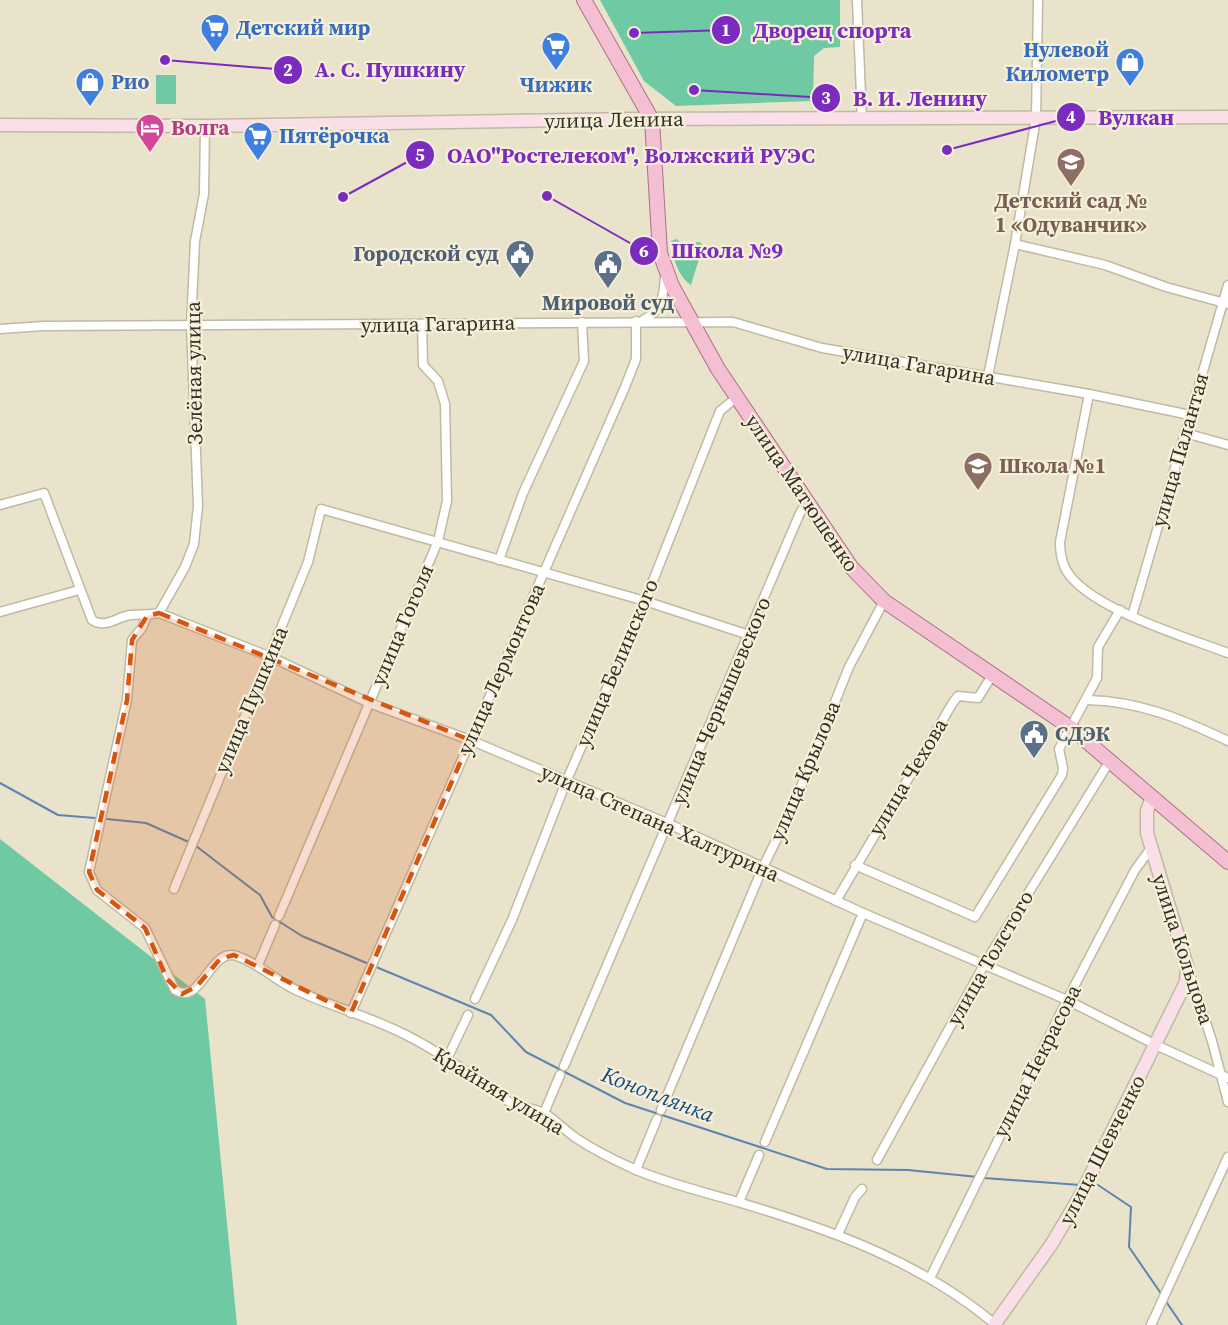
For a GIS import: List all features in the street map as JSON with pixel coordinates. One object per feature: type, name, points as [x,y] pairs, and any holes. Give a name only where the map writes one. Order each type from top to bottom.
[{"type":"main road","points":[[584,0],[652,120]]},
{"type":"main road","name":"улица Ленина","points":[[0,125],[205,126],[652,120],[1228,117]]},
{"type":"main road","name":"улица Матюшенко","points":[[652,120],[658,238],[665,272],[690,322],[737,397],[851,567],[884,601],[1071,728],[1111,759],[1228,862]]},
{"type":"main road","name":"улица Кольцова","points":[[1152,797],[1146,821],[1151,848],[1187,966]]},
{"type":"main road","name":"улица Шевченко","points":[[995,1324],[1052,1245],[1079,1198],[1182,995],[1187,966]]},
{"type":"street","points":[[857,0],[862,119]]},
{"type":"street","points":[[988,376],[1015,244],[1036,118],[1038,0]]},
{"type":"street","name":"Зелёная улица","points":[[159,613],[185,567],[194,544],[198,506],[191,325],[195,241],[204,194],[205,126]]},
{"type":"street","points":[[1015,244],[1104,265],[1166,287],[1225,303]]},
{"type":"street","points":[[638,321],[650,316],[662,300],[665,272]]},
{"type":"street","name":"улица Палантая","points":[[1132,616],[1225,303],[1228,285]]},
{"type":"street","name":"улица Лермонтова","points":[[351,1013],[636,359],[638,321]]},
{"type":"street","points":[[499,560],[523,493],[584,361],[582,322]]},
{"type":"street","name":"улица Гагарина","points":[[0,329],[44,326],[733,322],[822,348],[1089,394],[1190,415]]},
{"type":"street","name":"улица Гоголя","points":[[279,916],[438,542],[447,501],[445,404],[438,381],[423,365],[422,324]]},
{"type":"street","points":[[1089,394],[1060,550],[1064,566],[1071,578],[1120,610],[1228,653]]},
{"type":"street","name":"улица Белинского","points":[[475,999],[512,920],[566,782],[645,601],[720,411],[737,397]]},
{"type":"street","points":[[1185,433],[1228,444]]},
{"type":"street","points":[[0,505],[44,493],[92,620],[105,624],[131,615],[147,616],[159,613]]},
{"type":"street","name":"улица Чернышевского","points":[[564,1066],[800,513],[807,502]]},
{"type":"street","name":"улица Пушкина","points":[[174,889],[308,562],[321,509],[438,542]]},
{"type":"street","points":[[438,542],[645,601],[749,635]]},
{"type":"street","points":[[0,612],[79,590]]},
{"type":"street","name":"улица Крылова","points":[[661,1110],[764,867],[794,804],[849,667],[884,601]]},
{"type":"street","points":[[855,865],[975,917],[1062,775],[1059,749],[1087,700],[1100,668],[1098,647],[1120,610]]},
{"type":"street","name":"улица Степана Халтурина","points":[[159,613],[271,657],[369,703],[470,740],[669,824],[862,913],[1067,1000],[1156,1046],[1224,1076]]},
{"type":"street","name":"Крайняя улица","points":[[147,616],[142,628],[132,640],[127,700],[88,872],[97,890],[145,928],[167,979],[175,990],[182,994],[189,993],[216,963],[226,955],[234,955],[258,965],[287,985],[406,1035],[489,1085],[508,1101],[531,1111],[544,1113],[575,1138],[636,1170],[838,1234],[930,1278],[995,1324]]},
{"type":"street","name":"улица Чехова","points":[[836,901],[855,865],[952,704],[958,696],[978,698],[993,675]]},
{"type":"street","points":[[1087,700],[1121,702],[1176,716],[1228,741]]},
{"type":"street","name":"улица Толстого","points":[[877,1160],[984,965],[1111,759]]},
{"type":"street","name":"улица Некрасова","points":[[930,1278],[1067,1000],[1135,870],[1151,848]]},
{"type":"street","points":[[765,1142],[862,913]]},
{"type":"street","points":[[258,965],[275,925]]},
{"type":"street","name":"улица Кольцова","points":[[1187,966],[1224,1076],[1228,1102]]},
{"type":"street","points":[[447,1059],[468,1015]]},
{"type":"street","points":[[544,1113],[560,1075]]},
{"type":"street","points":[[636,1170],[657,1119]]},
{"type":"street","points":[[739,1202],[759,1155]]},
{"type":"street","points":[[1151,1325],[1228,1157]]},
{"type":"street","points":[[838,1234],[855,1197],[862,1189]]},
{"type":"highlighted area","points":[[159,613],[470,740],[351,1013],[234,955],[220,959],[197,986],[182,994],[167,979],[145,928],[97,890],[89,872],[127,700],[132,640],[147,616]]},
{"type":"green space","points":[[600,0],[840,0],[840,47],[824,48],[814,56],[813,101],[676,106],[644,81]]},
{"type":"green space","points":[[156,75],[176,75],[176,104],[156,104]]},
{"type":"green space","points":[[676,239],[684,244],[700,242],[703,246],[691,285],[679,272],[674,259],[671,241]]},
{"type":"green space","points":[[0,839],[205,999],[237,1325],[0,1325]]},
{"type":"waterway","name":"Коноплянка","points":[[0,783],[58,815],[95,818]]},
{"type":"waterway","name":"Коноплянка","points":[[107,819],[146,823],[191,843]]},
{"type":"waterway","name":"Коноплянка","points":[[196,846],[260,895],[272,917],[302,936],[491,1015],[526,1052],[625,1103],[827,1169],[908,1170],[978,1177]]},
{"type":"waterway","name":"Коноплянка","points":[[984,1178],[1080,1185]]},
{"type":"waterway","name":"Коноплянка","points":[[1091,1185],[1098,1185],[1131,1207],[1129,1247],[1162,1295]]},
{"type":"waterway","name":"Коноплянка","points":[[1165,1300],[1182,1325]]},
{"type":"place","name":"Дворец спорта","points":[[634,33]]},
{"type":"place","name":"Детский мир","points":[[215,54]]},
{"type":"place","name":"А. С. Пушкину","points":[[165,60]]},
{"type":"place","name":"Чижик","points":[[556,72]]},
{"type":"place","name":"Нулевой Километр","points":[[1130,88]]},
{"type":"place","name":"В. И. Ленину","points":[[694,90]]},
{"type":"place","name":"Рио","points":[[90,108]]},
{"type":"place","name":"Вулкан","points":[[947,150]]},
{"type":"place","name":"Волга","points":[[150,154]]},
{"type":"place","name":"Пятёрочка","points":[[258,162]]},
{"type":"place","name":"Детский сад № 1 «Одуванчик»","points":[[1071,188]]},
{"type":"place","name":"Школа №9","points":[[547,196]]},
{"type":"place","name":"ОАО\"Ростелеком\", Волжский РУЭС","points":[[343,197]]},
{"type":"place","name":"Городской суд","points":[[520,280]]},
{"type":"place","name":"Мировой суд","points":[[608,290]]},
{"type":"place","name":"Школа №1","points":[[978,492]]},
{"type":"place","name":"СДЭК","points":[[1034,760]]}]
